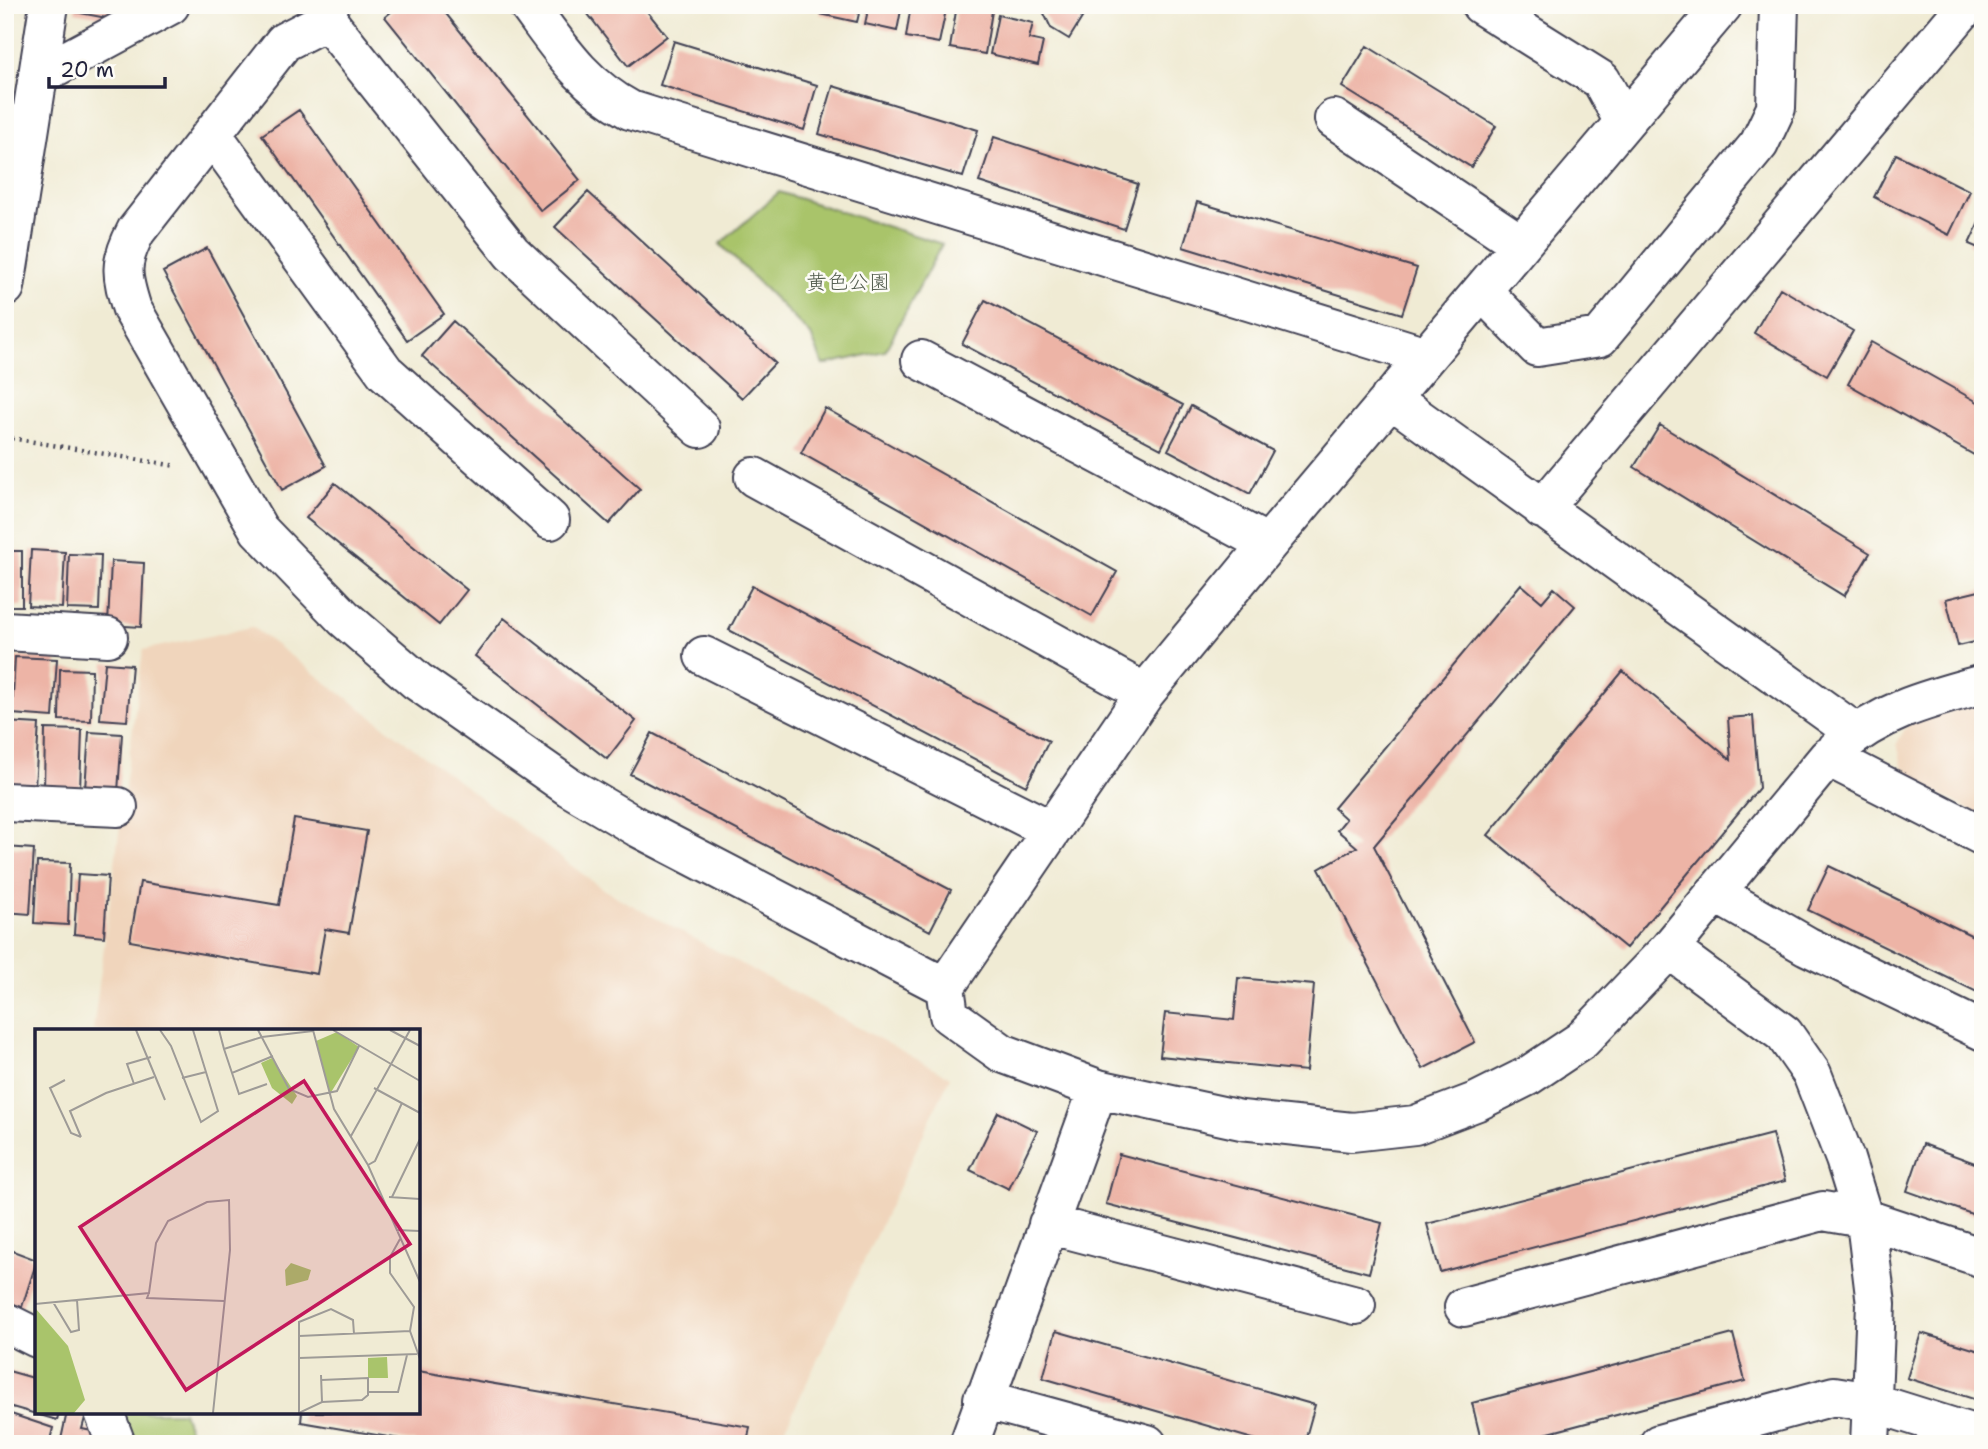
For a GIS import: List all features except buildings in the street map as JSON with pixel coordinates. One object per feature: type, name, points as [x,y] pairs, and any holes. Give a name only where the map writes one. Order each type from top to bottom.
[{"type":"street","points":[[5,287],[16,140],[40,75],[49,5]]},
{"type":"street","points":[[40,75],[170,5]]},
{"type":"street","points":[[528,5],[579,73],[602,95],[630,110],[1426,356]]},
{"type":"street","points":[[1481,5],[1601,80],[1625,122]]},
{"type":"street","points":[[1723,5],[1390,398],[1146,693],[945,987],[949,1015],[1002,1053],[1098,1089],[1253,1121],[1352,1132],[1415,1125],[1478,1101],[1528,1076],[1581,1040],[1670,949],[1842,745],[1908,705],[1983,684]]},
{"type":"street","points":[[1482,291],[1537,348],[1600,337],[1759,144],[1776,108],[1779,5]]},
{"type":"street","points":[[1542,509],[1967,5]]},
{"type":"street","points":[[700,428],[512,253],[328,13],[284,42],[136,231],[124,254],[122,280],[132,309],[225,475],[259,530],[344,618],[416,681],[569,787],[625,820],[945,987]]},
{"type":"street","points":[[1334,119],[1521,244]]},
{"type":"street","points":[[212,134],[385,372],[550,520]]},
{"type":"street","points":[[921,360],[1268,544]]},
{"type":"street","points":[[1390,398],[1542,509],[1842,745],[1983,836]]},
{"type":"street","points":[[754,477],[1146,693]]},
{"type":"street","points":[[5,631],[108,637]]},
{"type":"street","points":[[705,656],[1051,830]]},
{"type":"street","points":[[5,802],[118,807]]},
{"type":"street","points":[[1715,893],[1807,946],[1983,1031]]},
{"type":"street","points":[[1670,949],[1784,1034],[1812,1074],[1845,1159],[1863,1218],[1876,1304],[1870,1444]]},
{"type":"street","points":[[969,1444],[983,1399],[1098,1089]]},
{"type":"street","points":[[1464,1307],[1823,1211],[1863,1218],[1983,1258]]},
{"type":"street","points":[[1048,1224],[1356,1305]]},
{"type":"street","points":[[5,1322],[35,1337]]},
{"type":"street","points":[[1659,1444],[1834,1396],[1871,1402],[1983,1437]]},
{"type":"street","points":[[983,1399],[1147,1444]]},
{"type":"street","points":[[105,1414],[116,1444]]},
{"type":"path","points":[[5,437],[225,475]]},
{"type":"shaded area","points":[[252,627],[604,890],[950,1077],[778,1444],[528,1444],[420,1413],[420,1029],[93,1029],[143,650]]},
{"type":"shaded area","points":[[1983,703],[1983,817],[1913,780],[1902,766],[1897,743],[1910,720]]},
{"type":"green space","name":"黄色公園","points":[[779,192],[942,244],[885,351],[823,365],[811,335],[720,244]]},
{"type":"green space","points":[[115,1414],[184,1414],[194,1444],[127,1444]]}]
